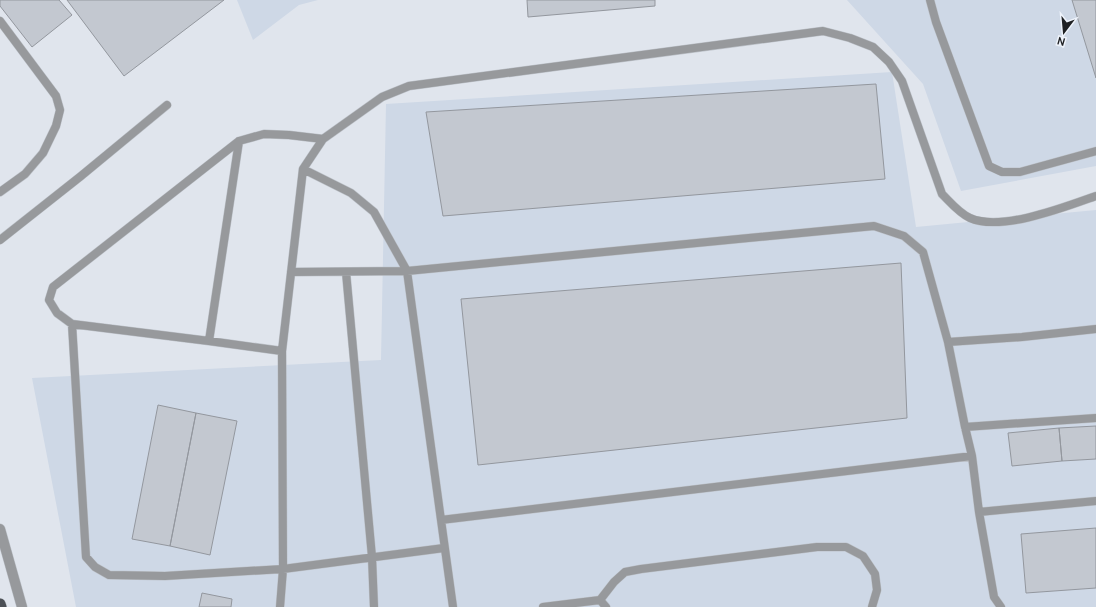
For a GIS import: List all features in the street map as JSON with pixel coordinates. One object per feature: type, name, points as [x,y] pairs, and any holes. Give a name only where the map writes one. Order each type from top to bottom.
[{"type":"street","points":[[0,529],[22,607]]},
{"type":"lane","points":[[930,0],[936,22],[989,166],[1002,172],[1020,172],[1096,151]]},
{"type":"lane","points":[[0,21],[56,96],[60,110],[56,126],[43,153],[25,174],[0,192]]},
{"type":"lane","points":[[280,607],[283,569],[282,350],[303,169],[322,139],[382,97],[409,86],[823,31],[850,38],[873,47],[890,62],[902,81],[942,194],[956,208],[971,218],[991,223],[1013,221],[1062,208],[1096,196]]},
{"type":"lane","points":[[0,240],[167,105]]},
{"type":"lane","points":[[282,350],[72,324],[58,313],[49,300],[53,287],[239,141],[264,134],[322,139]]},
{"type":"lane","points":[[209,341],[239,141]]},
{"type":"lane","points":[[303,169],[351,193],[374,212],[407,271],[453,607]]},
{"type":"lane","points":[[291,272],[407,271],[874,226],[904,236],[923,252],[948,342],[972,456],[979,512],[994,597],[1001,607]]},
{"type":"lane","points":[[346,272],[372,557],[374,607]]},
{"type":"lane","points":[[72,324],[86,557],[95,567],[109,575],[165,576],[283,569],[444,548]]},
{"type":"lane","points":[[948,342],[1022,337],[1096,329]]},
{"type":"lane","points":[[965,427],[1096,418]]},
{"type":"lane","points":[[440,520],[972,456]]},
{"type":"lane","points":[[979,512],[1096,501]]},
{"type":"lane","points":[[543,607],[589,604],[600,600],[614,582],[625,572],[641,568],[817,547],[846,547],[863,556],[875,574],[877,590],[872,607]]},
{"type":"lane","points":[[600,600],[606,607]]},
{"type":"shaded area","points":[[237,0],[318,0],[299,5],[253,40]]},
{"type":"shaded area","points":[[847,0],[1096,0],[1096,166],[961,191],[923,84]]},
{"type":"shaded area","points":[[892,72],[916,227],[1096,210],[1096,607],[76,607],[32,378],[381,360],[386,104]]},
{"type":"building","points":[[0,0],[59,0],[72,15],[32,47],[0,6]]},
{"type":"building","points":[[67,0],[224,0],[124,76]]},
{"type":"building","points":[[527,0],[655,0],[655,6],[528,17]]},
{"type":"building","points":[[1072,0],[1096,0],[1096,78]]},
{"type":"building","points":[[876,84],[885,179],[443,216],[426,112]]},
{"type":"building","points":[[901,263],[907,418],[478,465],[461,299]]},
{"type":"building","points":[[158,405],[196,413],[170,546],[132,539]]},
{"type":"building","points":[[196,413],[237,421],[210,555],[170,546]]},
{"type":"building","points":[[1096,426],[1096,459],[1062,461],[1059,428]]},
{"type":"building","points":[[1059,428],[1062,461],[1012,466],[1008,433]]},
{"type":"building","points":[[1096,528],[1096,588],[1026,593],[1021,534]]},
{"type":"building","points":[[202,593],[232,599],[231,607],[199,607]]}]
